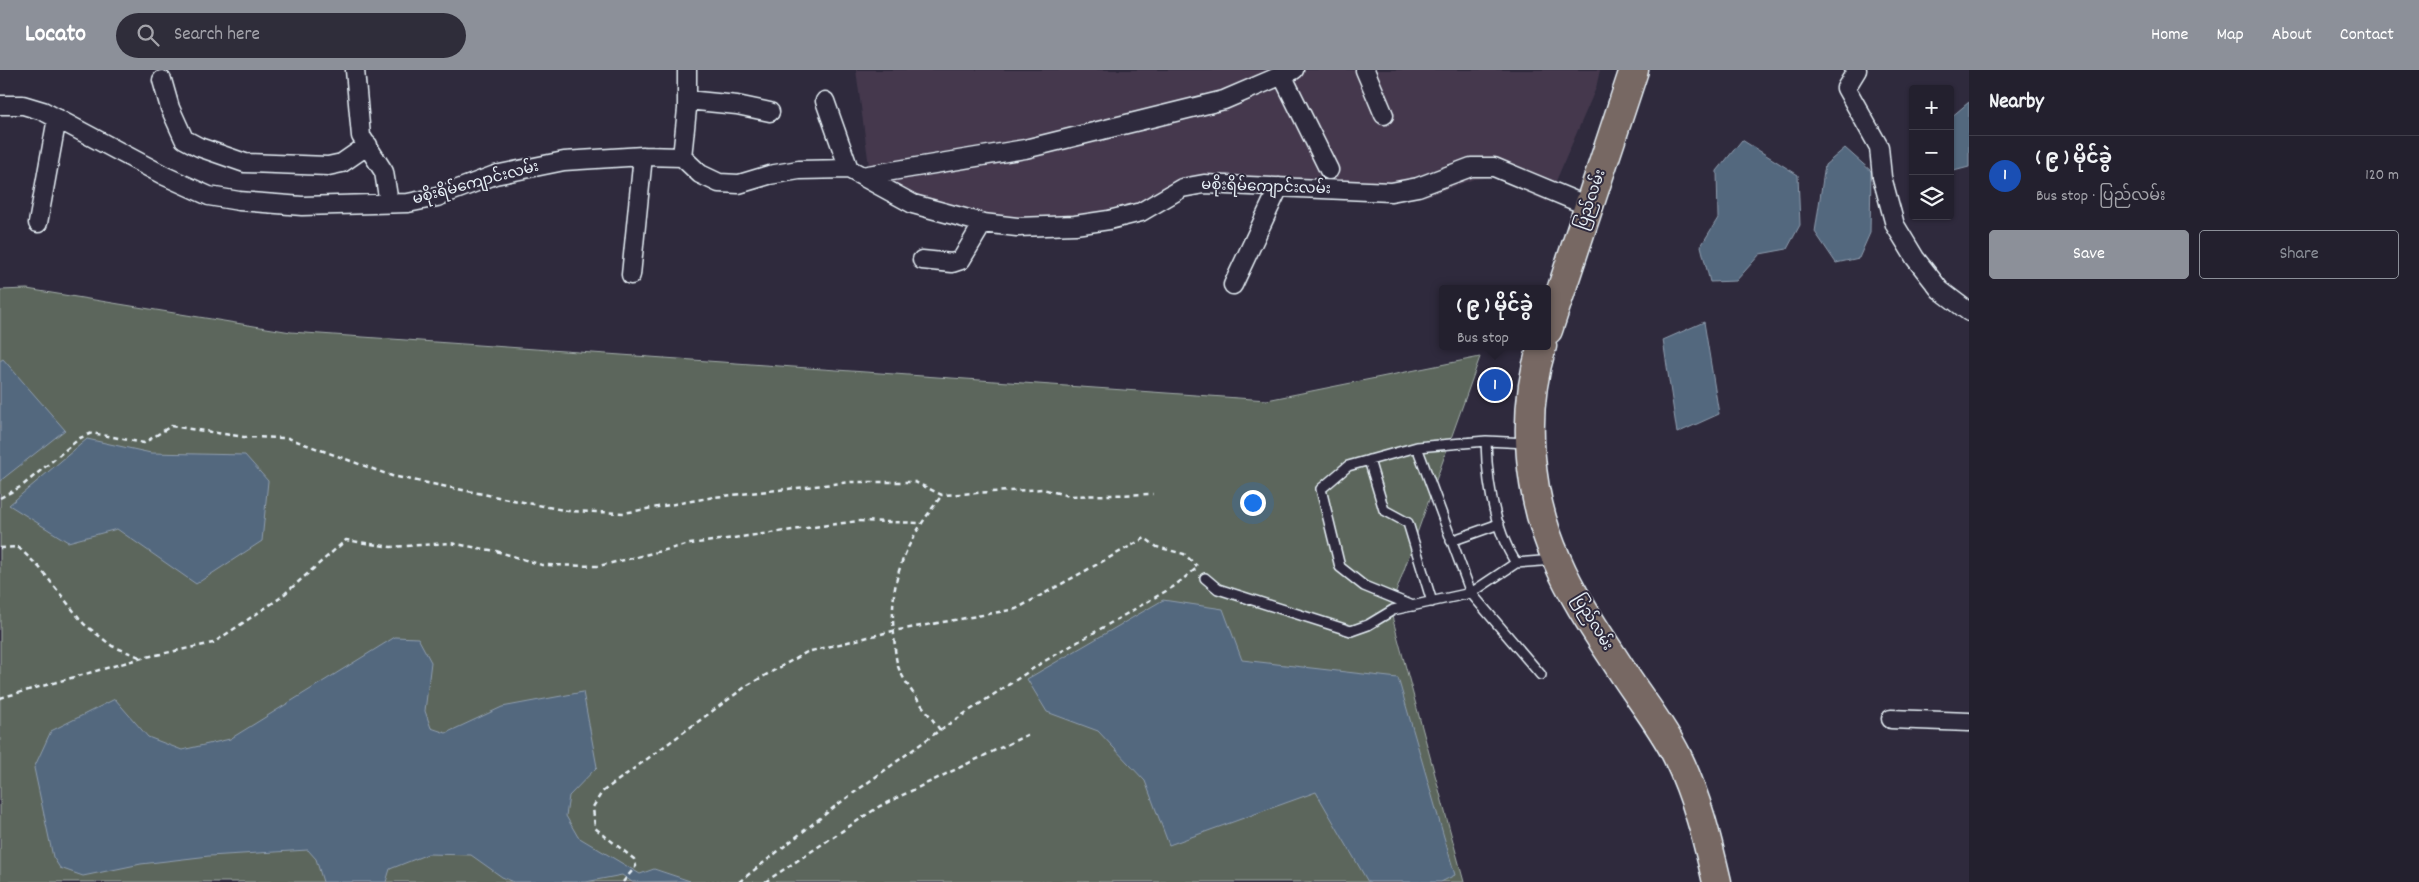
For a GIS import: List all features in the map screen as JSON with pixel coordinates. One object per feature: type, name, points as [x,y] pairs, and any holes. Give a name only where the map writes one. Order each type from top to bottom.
[{"type":"highway","name":"ပြည်လမ်း","points":[[1551,321],[1634,70]]},
{"type":"highway","name":"ပြည်လမ်း","points":[[1541,350],[1532,386],[1532,462],[1541,511],[1557,560],[1614,659],[1677,755],[1700,811],[1717,882]]},
{"type":"street","points":[[355,70],[358,124],[361,136],[384,172],[389,203]]},
{"type":"street","points":[[682,157],[687,100],[687,70]]},
{"type":"street","points":[[1365,70],[1384,115]]},
{"type":"street","points":[[1857,70],[1846,88],[1879,147],[1882,177],[1895,225],[1915,258],[1940,290],[1969,312]]},
{"type":"street","points":[[825,101],[856,173],[1025,149],[1224,100],[1288,73],[1330,170]]},
{"type":"street","points":[[162,80],[170,108],[184,139],[198,148],[245,162],[328,166],[342,163],[368,145]]},
{"type":"street","points":[[687,100],[737,105],[770,112]]},
{"type":"street","name":"မစိုးရိမ်ကျောင်းလမ်း","points":[[0,105],[23,105],[42,111],[165,176],[209,196],[239,201],[302,206],[408,203],[436,197],[495,175],[564,161],[643,156],[682,157],[706,177],[719,183],[739,184],[769,175],[799,170],[856,173],[913,204],[983,223],[1017,227],[1075,225],[1140,212],[1182,188],[1204,184],[1390,192],[1418,187],[1471,167],[1494,167],[1590,207]]},
{"type":"street","points":[[38,223],[57,118]]},
{"type":"street","points":[[631,275],[643,156]]},
{"type":"street","points":[[1233,285],[1279,187]]},
{"type":"street","points":[[922,260],[952,263],[961,260],[983,223]]},
{"type":"street","points":[[1891,719],[1969,722]]},
{"type":"lane","points":[[1486,441],[1487,479],[1506,547],[1516,563]]},
{"type":"lane","points":[[1413,606],[1364,586],[1340,567],[1321,489],[1348,466],[1417,448],[1486,441],[1531,444]]},
{"type":"lane","points":[[1417,448],[1471,593],[1541,676]]},
{"type":"lane","points":[[1369,460],[1384,510],[1408,523],[1432,602]]},
{"type":"lane","points":[[1451,541],[1499,524]]},
{"type":"lane","points":[[1205,578],[1218,589],[1351,631],[1368,625],[1393,610],[1471,593],[1516,563],[1557,560]]},
{"type":"path","points":[[0,498],[22,486],[80,438],[92,433],[144,443],[171,426],[244,436],[288,438],[392,476],[568,511],[624,513],[714,497],[851,482],[915,482],[942,495],[1043,489],[1069,496],[1153,494]]},
{"type":"path","points":[[940,730],[900,670],[893,632],[892,598],[895,580],[921,522],[942,495]]},
{"type":"path","points":[[0,698],[142,658],[213,643],[280,598],[346,540],[391,547],[450,543],[496,551],[542,565],[600,566],[690,544],[858,521],[921,522]]},
{"type":"path","points":[[623,882],[636,866],[634,858],[594,828],[593,806],[602,792],[748,685],[807,652],[893,632],[1016,609],[1146,538],[1157,547],[1184,554],[1197,566],[1205,578]]},
{"type":"path","points":[[0,548],[18,547],[39,567],[84,624],[112,646],[142,658]]},
{"type":"path","points":[[739,882],[833,808],[940,730],[1043,662],[1173,587],[1197,566]]},
{"type":"path","points":[[765,882],[880,806],[1030,733]]},
{"type":"shaded area","points":[[856,70],[1600,70],[1596,88],[1547,202],[1494,177],[1474,179],[1427,196],[1394,202],[1208,192],[1020,228],[872,188]]},
{"type":"shaded area","points":[[27,289],[291,332],[1267,400],[1480,357],[1390,609],[1464,882],[0,882],[0,290]]},
{"type":"water","points":[[1969,102],[1969,167],[1954,171],[1954,130],[1954,115]]},
{"type":"water","points":[[1742,140],[1798,175],[1800,225],[1787,249],[1760,254],[1736,281],[1710,282],[1701,246],[1718,218],[1717,171]]},
{"type":"water","points":[[1845,148],[1871,171],[1870,233],[1859,258],[1836,263],[1815,232],[1825,165]]},
{"type":"water","points":[[1704,322],[1719,414],[1677,433],[1663,340]]},
{"type":"water","points":[[3,359],[65,430],[0,481],[0,361]]},
{"type":"water","points":[[87,439],[151,453],[245,455],[268,481],[262,541],[196,584],[117,529],[68,542],[9,505]]},
{"type":"water","points":[[1163,600],[1223,609],[1242,660],[1398,678],[1455,875],[1441,882],[1368,882],[1316,792],[1169,845],[1145,781],[1098,731],[1047,712],[1027,679]]},
{"type":"water","points":[[395,637],[418,638],[431,662],[425,711],[431,728],[446,733],[502,707],[583,692],[597,767],[569,796],[566,816],[578,837],[640,874],[654,869],[690,881],[632,882],[622,875],[586,882],[514,882],[502,877],[471,855],[428,854],[390,869],[386,882],[323,882],[316,859],[308,850],[209,856],[141,864],[83,876],[60,868],[53,857],[34,768],[51,731],[115,699],[148,737],[182,750],[230,739]]},
{"type":"place","name":"( ၉ ) မိုင်ခွဲ","points":[[1495,385]]}]
